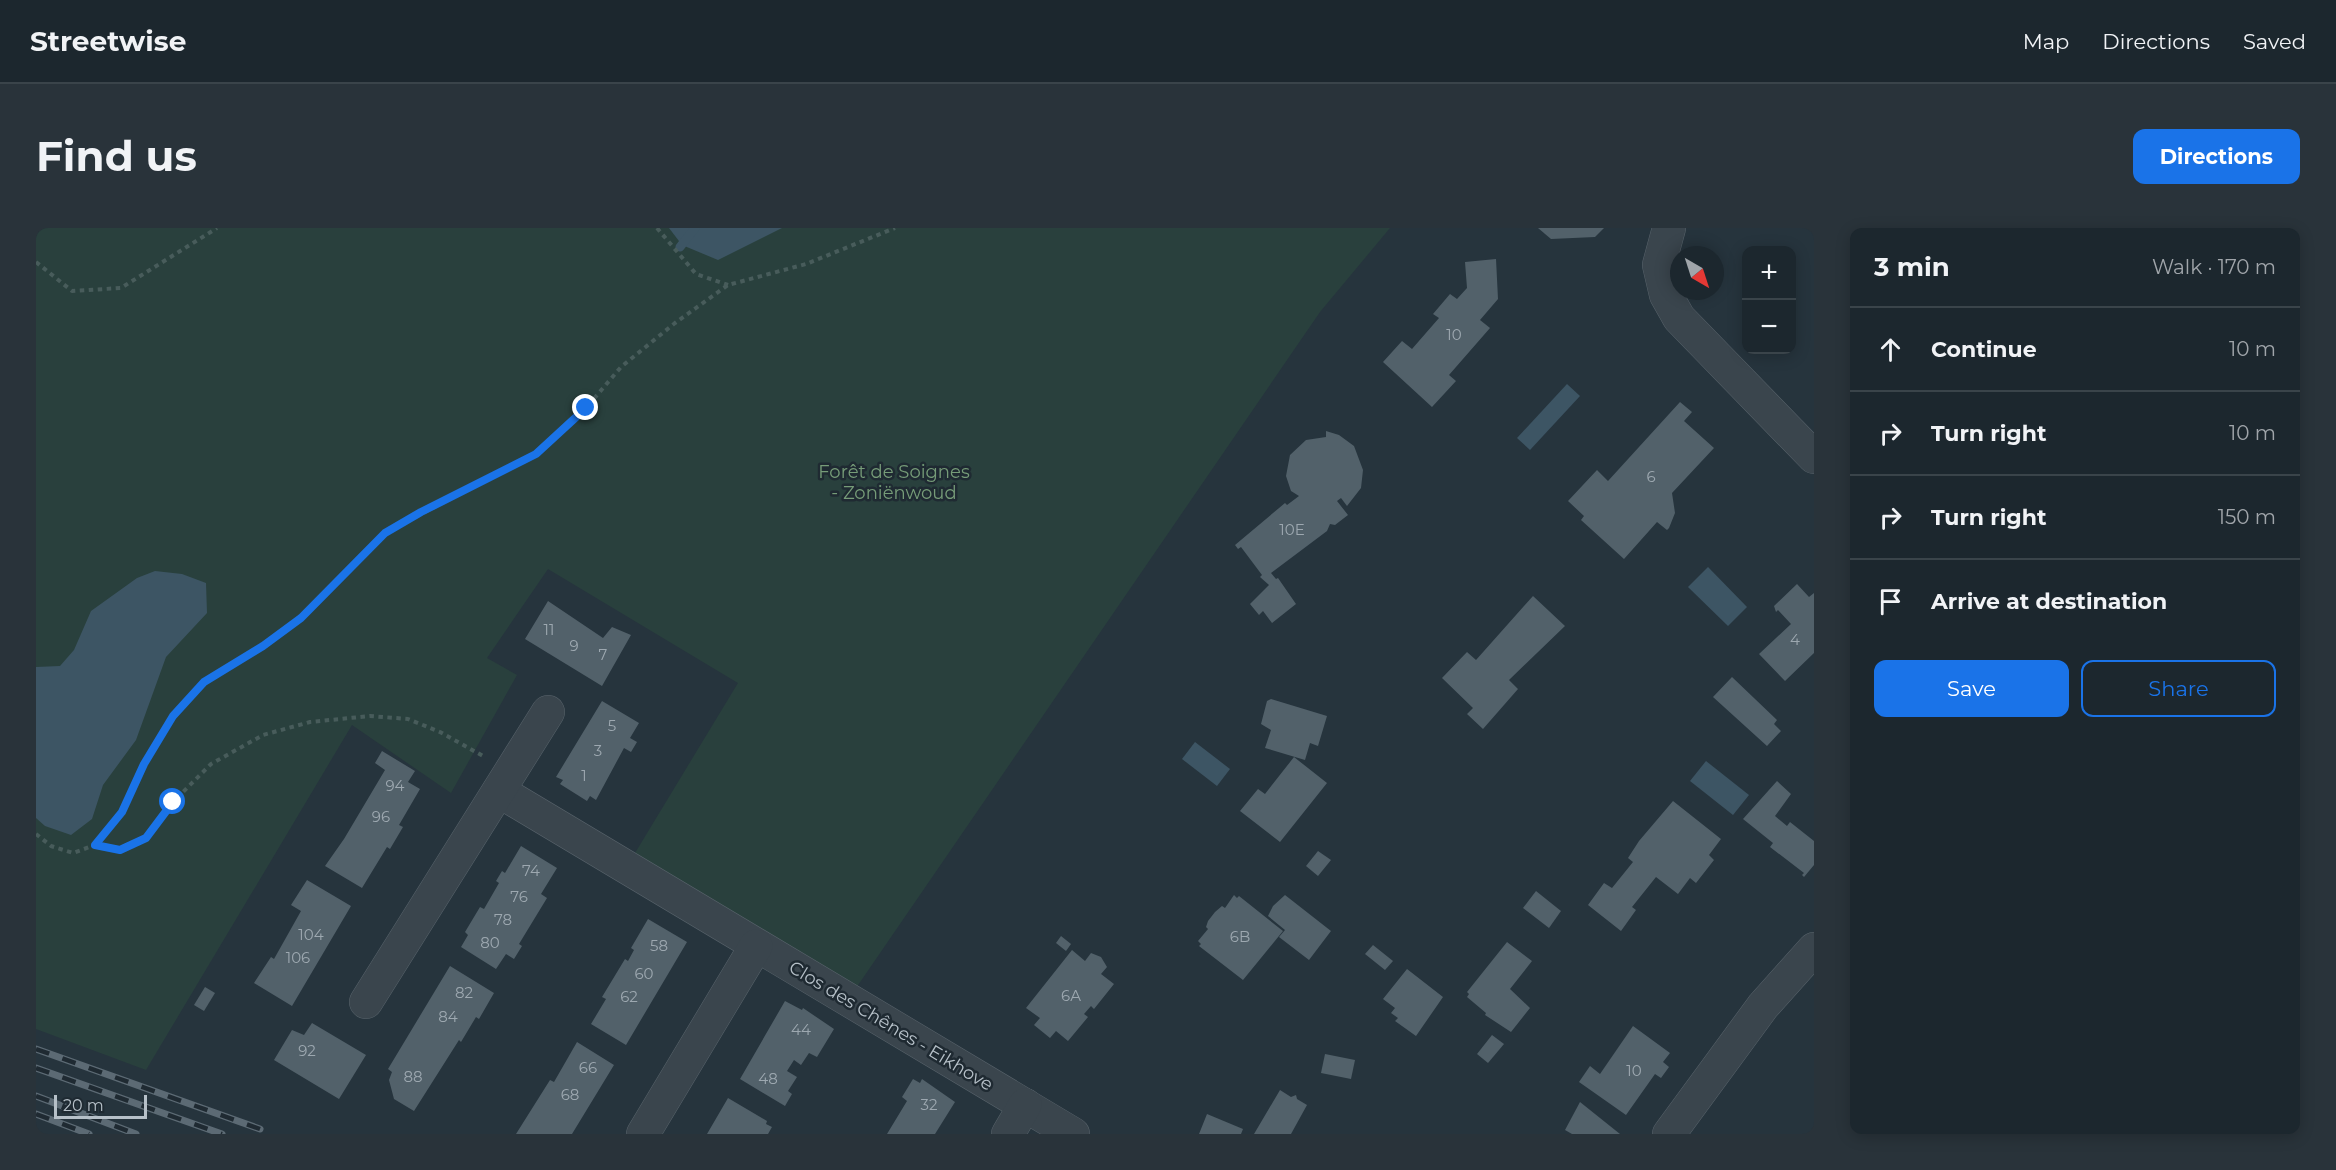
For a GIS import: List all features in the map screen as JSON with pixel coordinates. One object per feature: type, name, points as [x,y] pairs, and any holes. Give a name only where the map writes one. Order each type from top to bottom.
[{"type":"street","points":[[1669,228],[1659,265],[1666,295],[1679,318],[1814,457]]},
{"type":"street","points":[[366,1002],[548,712]]},
{"type":"street","name":"Clos des Chênes - Eikhove","points":[[506,781],[756,946],[1073,1134]]},
{"type":"street","points":[[643,1134],[756,946]]},
{"type":"street","points":[[1669,1134],[1763,1006],[1814,949]]},
{"type":"street","points":[[1008,1134],[1025,1105]]},
{"type":"path","points":[[36,262],[72,291],[121,288],[217,228]]},
{"type":"path","points":[[657,228],[696,274],[729,285]]},
{"type":"path","points":[[36,834],[51,846],[73,853],[95,845],[122,812],[144,764],[173,716],[204,682],[263,646],[301,618],[385,533],[421,512],[536,454],[586,408],[621,367],[675,323],[729,285],[806,264],[895,228]]},
{"type":"path","points":[[95,845],[120,850],[146,838],[173,802],[211,764],[263,735],[310,722],[370,716],[408,719],[440,732],[506,781]]},
{"type":"green space","name":"Forêt de Soignes - Zoniënwoud","points":[[36,228],[1390,228],[1320,312],[854,991],[632,858],[738,683],[548,569],[487,658],[517,675],[451,793],[352,725],[146,1070],[36,1029]]},
{"type":"water","points":[[669,228],[782,228],[718,260],[682,245]]},
{"type":"water","points":[[1567,384],[1580,396],[1530,450],[1517,438]]},
{"type":"water","points":[[1708,567],[1747,607],[1728,626],[1688,587]]},
{"type":"water","points":[[155,571],[182,574],[206,583],[207,613],[166,657],[136,740],[103,785],[92,819],[71,835],[45,826],[36,818],[36,667],[60,666],[74,650],[91,611],[137,578]]},
{"type":"water","points":[[1195,742],[1230,769],[1217,786],[1182,759]]},
{"type":"water","points":[[1706,761],[1749,795],[1733,815],[1690,781]]},
{"type":"building","points":[[1538,228],[1604,228],[1595,237],[1551,239]]},
{"type":"building","points":[[1496,259],[1498,299],[1480,320],[1490,328],[1449,375],[1456,381],[1432,407],[1383,362],[1402,341],[1412,349],[1439,318],[1433,314],[1450,294],[1457,299],[1467,288],[1465,262]]},
{"type":"building","points":[[1680,402],[1692,412],[1684,421],[1714,448],[1672,493],[1675,513],[1669,528],[1667,530],[1657,522],[1624,559],[1581,520],[1584,516],[1568,501],[1597,470],[1608,481]]},
{"type":"building","points":[[1326,431],[1339,435],[1354,446],[1363,470],[1361,488],[1347,506],[1341,498],[1337,501],[1348,515],[1335,525],[1330,524],[1327,531],[1271,573],[1276,579],[1278,578],[1296,604],[1272,623],[1263,611],[1259,615],[1250,604],[1269,585],[1260,577],[1262,575],[1241,547],[1238,549],[1235,545],[1285,503],[1287,505],[1299,496],[1291,491],[1286,476],[1290,455],[1306,440],[1326,437]]},
{"type":"building","points":[[1797,584],[1809,597],[1814,593],[1814,653],[1785,681],[1759,654],[1791,624],[1778,610],[1776,612],[1774,606]]},
{"type":"building","points":[[1533,596],[1565,626],[1509,680],[1518,689],[1483,729],[1467,714],[1473,708],[1442,678],[1467,652],[1476,660]]},
{"type":"building","points":[[548,601],[603,638],[612,627],[631,635],[602,686],[525,639]]},
{"type":"building","points":[[1732,677],[1777,720],[1774,724],[1781,731],[1767,746],[1713,697]]},
{"type":"building","points":[[1271,699],[1327,716],[1318,746],[1310,743],[1305,760],[1265,748],[1271,730],[1261,724],[1267,701]]},
{"type":"building","points":[[602,701],[639,723],[630,738],[637,742],[631,752],[624,748],[596,800],[590,796],[587,801],[560,784],[563,780],[556,777]]},
{"type":"building","points":[[382,751],[415,771],[408,782],[420,789],[399,825],[403,827],[390,849],[387,847],[362,888],[325,866],[344,839],[385,770],[375,763]]},
{"type":"building","points":[[1294,757],[1327,783],[1280,842],[1240,811],[1258,789],[1265,794]]},
{"type":"building","points":[[1777,781],[1791,794],[1775,816],[1787,826],[1790,822],[1814,841],[1814,865],[1804,877],[1802,875],[1804,873],[1770,847],[1773,843],[1743,819]]},
{"type":"building","points":[[1673,801],[1721,839],[1709,855],[1714,860],[1696,883],[1690,878],[1678,894],[1656,877],[1632,907],[1636,910],[1621,931],[1588,905],[1604,883],[1612,888],[1633,862],[1628,858],[1639,841]]},
{"type":"building","points":[[521,846],[557,868],[541,894],[547,898],[519,944],[522,946],[514,959],[506,954],[496,969],[461,947],[468,935],[465,932],[480,907],[484,909],[499,883],[496,881],[502,871],[505,873]]},
{"type":"building","points":[[1318,851],[1331,860],[1318,876],[1306,866]]},
{"type":"building","points":[[307,880],[351,906],[292,1006],[254,983],[271,957],[274,959],[301,911],[291,905]]},
{"type":"building","points":[[1536,891],[1561,911],[1549,928],[1523,908]]},
{"type":"building","points":[[1234,895],[1237,898],[1239,896],[1283,931],[1243,980],[1199,946],[1201,944],[1198,941],[1208,929],[1206,927],[1208,921],[1215,912],[1222,906],[1225,908]]},
{"type":"building","points":[[1285,895],[1331,931],[1309,960],[1279,937],[1285,930],[1268,916],[1273,906]]},
{"type":"building","points":[[648,919],[687,942],[626,1045],[591,1024],[606,999],[602,997],[625,959],[628,961],[634,950],[631,948]]},
{"type":"building","points":[[1061,936],[1071,944],[1066,951],[1056,943]]},
{"type":"building","points":[[1507,942],[1532,961],[1510,989],[1530,1008],[1511,1032],[1485,1015],[1486,1013],[1467,997],[1469,994],[1467,992]]},
{"type":"building","points":[[1373,945],[1393,961],[1385,970],[1365,954]]},
{"type":"building","points":[[1072,950],[1085,961],[1091,953],[1101,957],[1107,967],[1101,974],[1114,984],[1094,1009],[1091,1006],[1084,1014],[1088,1017],[1068,1041],[1056,1031],[1050,1038],[1034,1025],[1040,1018],[1026,1008]]},
{"type":"building","points":[[450,966],[494,993],[479,1019],[476,1017],[461,1042],[459,1040],[414,1111],[394,1099],[389,1080],[392,1072],[388,1069]]},
{"type":"building","points":[[1407,969],[1443,997],[1416,1036],[1395,1021],[1398,1018],[1391,1013],[1395,1008],[1383,999]]},
{"type":"building","points":[[205,987],[215,993],[204,1011],[194,1005]]},
{"type":"building","points":[[785,1001],[802,1010],[803,1008],[834,1029],[817,1057],[809,1053],[801,1065],[794,1060],[787,1071],[797,1077],[788,1091],[792,1094],[785,1106],[740,1079]]},
{"type":"building","points":[[312,1023],[366,1055],[339,1099],[274,1060],[292,1030],[304,1035]]},
{"type":"building","points":[[1633,1026],[1670,1053],[1663,1062],[1669,1067],[1661,1078],[1655,1074],[1626,1115],[1579,1082],[1590,1066],[1600,1074]]},
{"type":"building","points":[[1492,1035],[1504,1044],[1488,1063],[1477,1054]]},
{"type":"building","points":[[577,1042],[614,1065],[572,1134],[516,1134],[550,1080],[554,1082]]},
{"type":"building","points":[[1325,1054],[1355,1060],[1351,1079],[1321,1073]]},
{"type":"building","points":[[913,1079],[920,1083],[922,1079],[955,1102],[935,1134],[887,1134],[907,1101],[902,1097]]},
{"type":"building","points":[[1280,1090],[1291,1097],[1296,1095],[1297,1099],[1307,1105],[1291,1134],[1254,1134]]},
{"type":"building","points":[[728,1098],[767,1121],[766,1124],[772,1127],[768,1134],[707,1134]]},
{"type":"building","points":[[1580,1102],[1620,1134],[1572,1134],[1565,1130]]},
{"type":"building","points":[[1207,1114],[1243,1129],[1241,1134],[1199,1134]]},
{"type":"waterway","points":[[680,247],[695,228]]},
{"type":"railway","points":[[36,1049],[260,1129]]},
{"type":"railway","points":[[36,1068],[222,1134]]},
{"type":"railway","points":[[36,1096],[136,1134]]},
{"type":"railway","points":[[36,1114],[89,1134]]},
{"type":"route","points":[[173,802],[146,838],[120,850],[95,845],[122,812],[144,764],[173,716],[204,682],[263,646],[301,618],[385,533],[421,512],[536,454],[586,408]]}]
